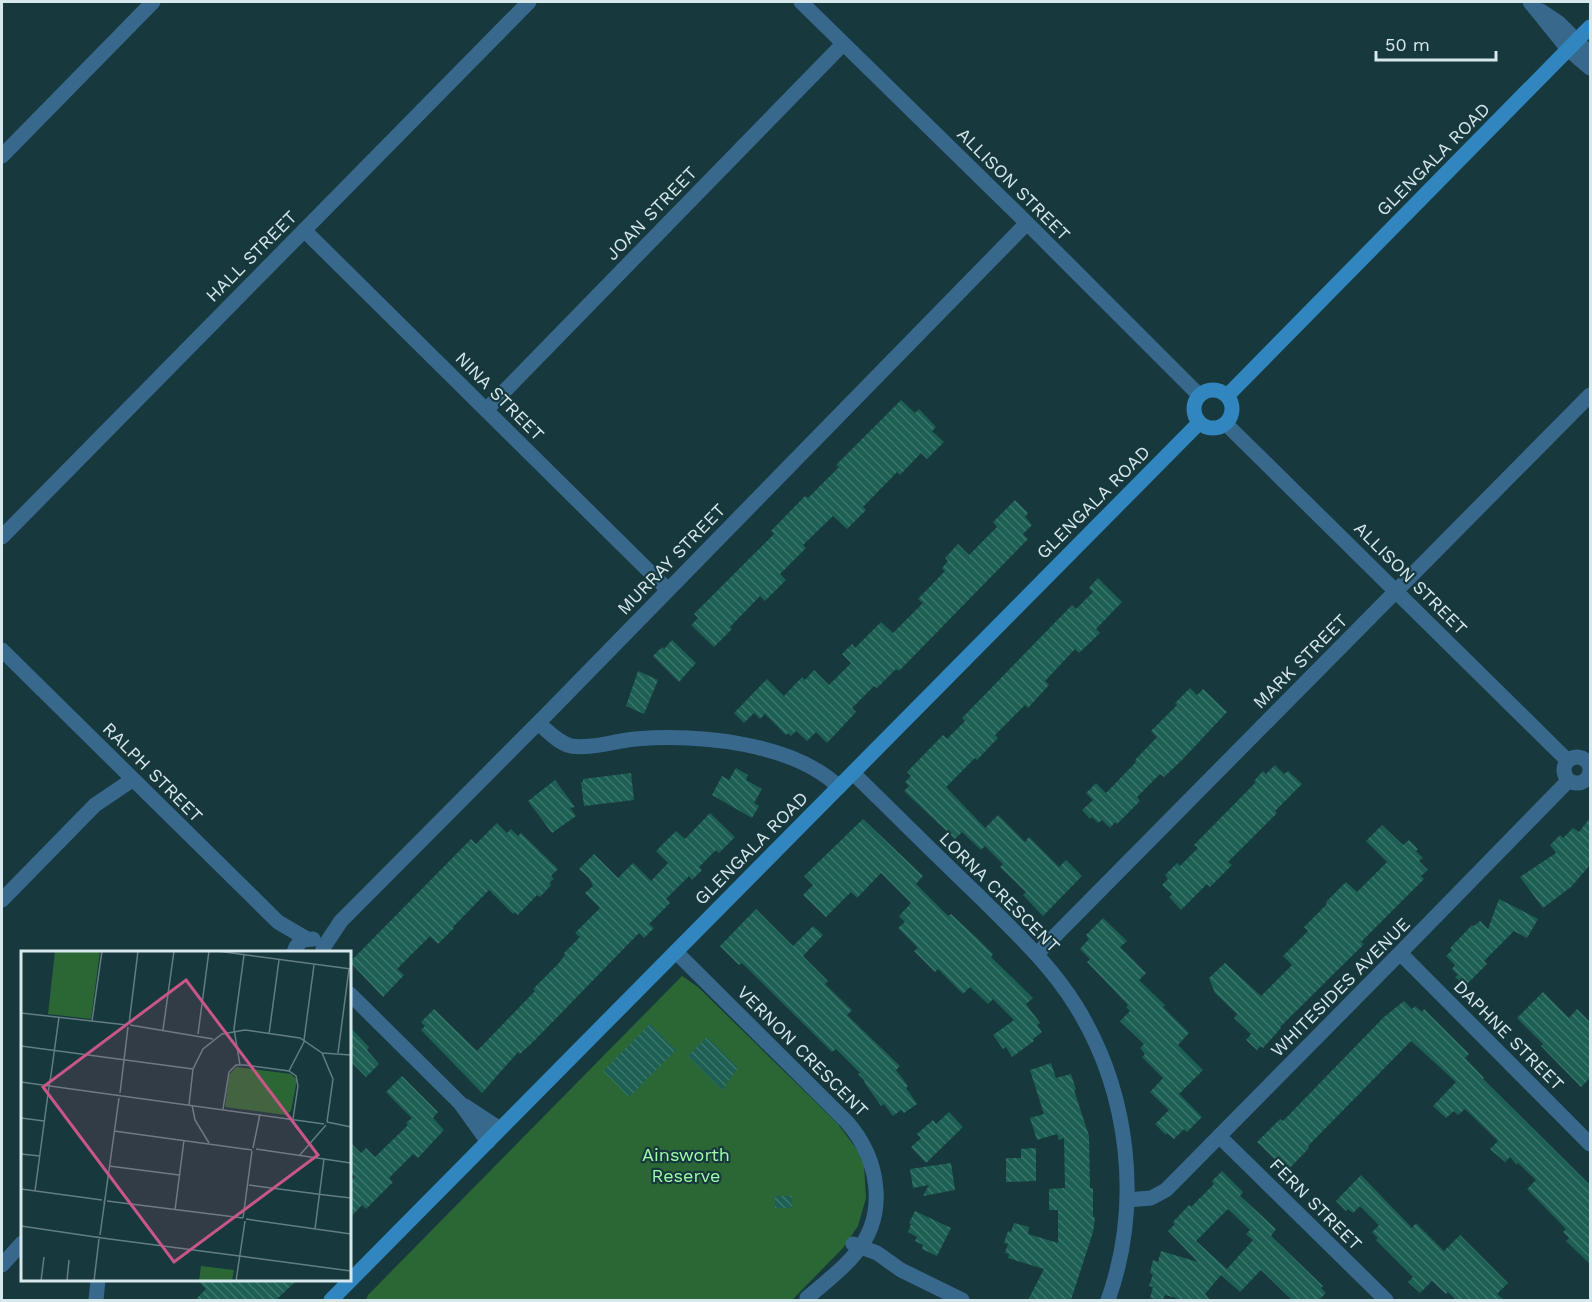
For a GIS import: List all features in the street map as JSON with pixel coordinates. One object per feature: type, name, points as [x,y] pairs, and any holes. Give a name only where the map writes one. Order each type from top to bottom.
[{"type":"street","points":[[2,156],[153,2]]},
{"type":"street","name":"HALL STREET","points":[[2,537],[529,2]]},
{"type":"street","name":"ALLISON STREET","points":[[801,2],[1199,395]]},
{"type":"street","points":[[1533,5],[1552,30],[1590,54]]},
{"type":"street","name":"GLENGALA ROAD","points":[[1227,396],[1590,27]]},
{"type":"street","name":"JOAN STREET","points":[[486,410],[843,44]]},
{"type":"street","points":[[1573,44],[1590,68]]},
{"type":"street","name":"MURRAY STREET","points":[[294,951],[298,943],[317,945],[1026,223]]},
{"type":"street","name":"NINA STREET","points":[[304,230],[668,590]]},
{"type":"street","points":[[1213,389],[1227,396],[1232,408],[1226,423],[1211,428],[1199,423],[1193,410],[1199,395],[1213,389]]},
{"type":"street","name":"MARK STREET","points":[[1037,954],[1590,395]]},
{"type":"street","name":"GLENGALA ROAD","points":[[351,1280],[1199,423]]},
{"type":"street","name":"ALLISON STREET","points":[[1226,423],[1568,761]]},
{"type":"street","name":"RALPH STREET","points":[[2,650],[278,922],[317,945]]},
{"type":"street","points":[[542,718],[579,746],[682,737],[740,743],[815,768],[838,787]]},
{"type":"street","points":[[1576,757],[1589,760],[1588,782],[1578,783],[1569,780],[1564,773],[1568,761],[1576,757]]},
{"type":"street","points":[[2,900],[95,805],[121,768]]},
{"type":"street","name":"LORNA CRESCENT","points":[[853,772],[1037,954],[1076,1006],[1100,1052],[1114,1095],[1125,1141],[1127,1200],[1125,1235],[1116,1277],[1108,1300]]},
{"type":"street","points":[[95,805],[132,780]]},
{"type":"street","name":"WHITESIDES AVENUE","points":[[1127,1200],[1151,1198],[1166,1190],[1569,780]]},
{"type":"street","name":"RALPH STREET","points":[[278,922],[293,951]]},
{"type":"street","name":"VERNON CRESCENT","points":[[676,952],[854,1130],[868,1152],[872,1163],[876,1193],[857,1247],[805,1299]]},
{"type":"street","name":"DAPHNE STREET","points":[[1400,953],[1590,1143]]},
{"type":"street","points":[[351,995],[460,1103],[488,1142]]},
{"type":"street","points":[[460,1103],[500,1130]]},
{"type":"street","name":"FERN STREET","points":[[1219,1136],[1386,1300]]},
{"type":"street","points":[[2,1265],[21,1244]]},
{"type":"street","points":[[857,1247],[877,1253],[902,1270],[962,1300]]},
{"type":"street","points":[[96,1300],[98,1281]]},
{"type":"street","name":"GLENGALA ROAD","points":[[331,1300],[350,1281]]},
{"type":"green space","name":"Ainsworth Reserve","points":[[682,976],[698,987],[838,1124],[858,1151],[864,1165],[866,1198],[858,1226],[843,1248],[792,1300],[366,1300],[368,1295]]},
{"type":"building","points":[[901,400],[915,413],[919,409],[936,427],[932,431],[944,442],[927,459],[921,453],[900,475],[897,472],[863,507],[866,510],[847,529],[833,516],[803,545],[806,548],[780,574],[786,580],[765,601],[760,596],[714,647],[691,625],[698,618],[694,614],[774,534],[771,531],[805,496],[808,498],[839,467],[836,465]]},
{"type":"building","points":[[1015,500],[1028,513],[1025,517],[1032,525],[1023,534],[1028,539],[899,671],[896,669],[877,688],[874,686],[852,708],[856,712],[827,743],[816,732],[807,741],[796,731],[791,736],[788,733],[786,735],[765,714],[760,719],[754,713],[744,723],[734,713],[767,679],[784,696],[802,677],[805,680],[814,670],[829,685],[851,663],[842,654],[852,644],[855,648],[881,622],[893,633],[923,603],[918,599],[945,571],[942,568],[948,561],[945,558],[958,544],[969,555],[997,527],[993,522]]},
{"type":"building","points":[[1098,578],[1122,602],[1096,629],[1100,633],[1079,653],[1075,649],[1045,681],[1049,685],[1028,708],[1025,705],[995,735],[998,738],[977,760],[975,758],[946,787],[985,828],[998,815],[1025,842],[1029,837],[1059,867],[1066,860],[1082,876],[1043,916],[1023,895],[1026,892],[1000,867],[1003,864],[985,846],[981,850],[962,832],[955,839],[904,791],[909,786],[905,782],[911,776],[907,772],[943,735],[947,739],[965,721],[962,718],[1072,605],[1076,609],[1093,592],[1089,588]]},
{"type":"building","points":[[672,640],[696,663],[679,682],[653,656]]},
{"type":"building","points":[[638,671],[658,680],[644,714],[626,706]]},
{"type":"building","points":[[1190,688],[1197,695],[1203,689],[1227,712],[1181,761],[1164,777],[1160,774],[1137,797],[1140,801],[1117,824],[1115,822],[1110,828],[1102,820],[1098,823],[1092,817],[1090,819],[1082,810],[1093,800],[1086,793],[1096,783],[1106,793],[1157,737],[1151,731]]},
{"type":"building","points":[[1275,765],[1284,774],[1288,771],[1302,784],[1275,811],[1277,813],[1228,862],[1232,865],[1210,887],[1207,884],[1181,910],[1169,897],[1172,894],[1162,885],[1168,879],[1165,875],[1177,863],[1180,866],[1198,848],[1194,845],[1256,782],[1254,781],[1263,771],[1266,774]]},
{"type":"building","points":[[736,768],[748,775],[746,780],[762,789],[754,803],[759,806],[752,818],[712,795],[722,776],[729,780]]},
{"type":"building","points":[[631,773],[634,800],[584,806],[581,782],[583,779]]},
{"type":"building","points":[[555,780],[575,807],[570,808],[576,816],[552,833],[528,801]]},
{"type":"building","points":[[710,813],[735,837],[719,853],[716,850],[699,867],[702,870],[692,880],[689,876],[666,899],[670,903],[649,924],[654,928],[644,938],[639,933],[534,1041],[520,1054],[518,1052],[482,1093],[421,1030],[425,1026],[421,1022],[434,1009],[477,1051],[535,991],[533,989],[559,963],[564,953],[580,937],[575,933],[600,908],[585,893],[593,886],[589,878],[579,869],[594,854],[618,878],[633,863],[651,881],[668,863],[656,851],[676,831],[685,839]]},
{"type":"building","points":[[1590,818],[1590,865],[1571,887],[1543,908],[1520,877],[1556,853],[1550,845],[1560,835],[1563,838],[1573,828],[1579,832]]},
{"type":"building","points":[[863,819],[923,876],[916,884],[948,916],[951,914],[978,939],[993,954],[991,957],[1033,998],[1026,1004],[1040,1023],[1037,1025],[1042,1032],[1012,1057],[1006,1047],[1003,1049],[993,1035],[1014,1020],[993,999],[988,1004],[970,987],[963,994],[938,969],[935,972],[914,951],[918,948],[898,928],[905,922],[899,916],[911,903],[881,873],[857,898],[851,892],[826,917],[803,895],[813,885],[804,876]]},
{"type":"building","points":[[497,823],[507,833],[511,829],[518,836],[521,833],[558,869],[551,876],[554,879],[549,883],[551,885],[540,897],[537,895],[518,915],[515,912],[513,914],[489,890],[438,944],[430,936],[397,969],[404,975],[383,997],[351,961],[471,839],[476,844]]},
{"type":"building","points":[[1382,825],[1403,845],[1409,840],[1418,849],[1416,851],[1423,858],[1419,861],[1428,870],[1421,876],[1424,879],[1361,942],[1364,944],[1280,1027],[1263,1048],[1261,1046],[1257,1050],[1246,1040],[1251,1034],[1234,1018],[1237,1014],[1215,993],[1209,978],[1225,963],[1261,996],[1292,965],[1283,956],[1308,931],[1304,927],[1327,904],[1326,902],[1346,882],[1357,892],[1387,862],[1366,841]]},
{"type":"building","points":[[1499,899],[1538,919],[1527,938],[1514,931],[1484,961],[1487,964],[1465,986],[1455,977],[1458,975],[1452,969],[1455,965],[1446,956],[1452,950],[1450,948],[1472,925],[1480,921],[1488,929]]},
{"type":"building","points":[[756,909],[793,946],[813,926],[823,935],[803,956],[828,981],[825,984],[852,1010],[847,1015],[900,1066],[896,1070],[908,1086],[906,1088],[917,1104],[904,1113],[901,1110],[893,1116],[884,1104],[881,1106],[858,1074],[860,1073],[836,1049],[832,1052],[742,963],[739,965],[720,946]]},
{"type":"building","points":[[1103,918],[1127,941],[1120,947],[1146,973],[1139,980],[1189,1033],[1178,1045],[1203,1070],[1179,1094],[1202,1117],[1187,1132],[1184,1129],[1174,1139],[1167,1133],[1166,1135],[1155,1124],[1169,1110],[1150,1092],[1163,1078],[1142,1057],[1145,1054],[1140,1048],[1144,1044],[1120,1021],[1130,1011],[1126,1007],[1128,1005],[1087,962],[1090,959],[1080,949],[1089,939],[1086,935]]},
{"type":"building","points":[[1543,992],[1569,1018],[1577,1009],[1590,1022],[1590,1078],[1581,1087],[1517,1018]]},
{"type":"building","points":[[1404,1001],[1412,1009],[1415,1006],[1422,1012],[1424,1009],[1469,1054],[1465,1058],[1483,1079],[1590,1185],[1590,1264],[1566,1241],[1569,1238],[1563,1232],[1566,1229],[1527,1189],[1536,1180],[1510,1157],[1505,1162],[1490,1149],[1498,1141],[1465,1109],[1458,1115],[1454,1111],[1446,1118],[1433,1106],[1456,1082],[1411,1041],[1308,1146],[1309,1148],[1287,1171],[1257,1142],[1280,1119],[1283,1121],[1384,1017]]},
{"type":"building","points":[[650,1024],[676,1050],[629,1097],[603,1071]]},
{"type":"building","points":[[351,1028],[369,1047],[367,1050],[379,1064],[366,1077],[351,1062]]},
{"type":"building","points":[[707,1037],[738,1068],[722,1090],[688,1056]]},
{"type":"building","points":[[1051,1063],[1056,1078],[1071,1074],[1076,1090],[1074,1090],[1089,1136],[1090,1188],[1093,1188],[1093,1217],[1095,1217],[1093,1232],[1071,1300],[1028,1300],[1044,1269],[1008,1258],[1009,1254],[1005,1253],[1008,1244],[1004,1243],[1014,1223],[1029,1227],[1028,1234],[1058,1243],[1058,1210],[1049,1210],[1049,1189],[1065,1188],[1064,1138],[1059,1140],[1057,1134],[1037,1140],[1030,1118],[1044,1114],[1030,1070]]},
{"type":"building","points":[[402,1076],[438,1112],[433,1118],[444,1130],[418,1158],[413,1154],[389,1178],[393,1182],[366,1209],[362,1205],[351,1217],[351,1181],[355,1177],[351,1173],[351,1143],[361,1153],[366,1148],[375,1157],[408,1125],[406,1123],[412,1118],[386,1092]]},
{"type":"building","points":[[949,1112],[963,1127],[926,1163],[911,1147],[921,1138],[917,1134],[933,1120],[936,1124]]},
{"type":"building","points":[[1036,1148],[1036,1181],[1006,1182],[1006,1158],[1021,1158],[1021,1149]]},
{"type":"building","points":[[951,1163],[955,1190],[923,1196],[929,1185],[913,1188],[910,1169]]},
{"type":"building","points":[[1222,1171],[1243,1192],[1240,1196],[1276,1229],[1271,1236],[1323,1286],[1321,1288],[1326,1293],[1319,1300],[1292,1300],[1261,1270],[1240,1292],[1221,1275],[1205,1294],[1210,1300],[1183,1300],[1165,1295],[1163,1300],[1150,1298],[1153,1287],[1149,1286],[1153,1274],[1150,1273],[1153,1260],[1158,1262],[1161,1251],[1198,1262],[1168,1231],[1189,1205],[1191,1207],[1214,1184],[1212,1181]],"holes":[[[1228,1209],[1250,1230],[1246,1234],[1253,1240],[1227,1269],[1196,1241]]]},
{"type":"building","points":[[1361,1175],[1412,1228],[1416,1223],[1444,1251],[1460,1235],[1508,1283],[1497,1294],[1504,1300],[1456,1300],[1432,1281],[1420,1293],[1408,1282],[1413,1277],[1376,1240],[1378,1238],[1372,1232],[1379,1225],[1360,1206],[1353,1213],[1348,1209],[1346,1211],[1336,1201]]},
{"type":"building","points":[[775,1196],[792,1196],[792,1208],[775,1208]]},
{"type":"building","points":[[915,1211],[951,1228],[937,1256],[922,1249],[923,1245],[915,1241],[917,1237],[908,1232],[911,1224],[909,1223]]},
{"type":"building","points":[[198,1281],[296,1281],[276,1300],[195,1300],[206,1289]]}]
